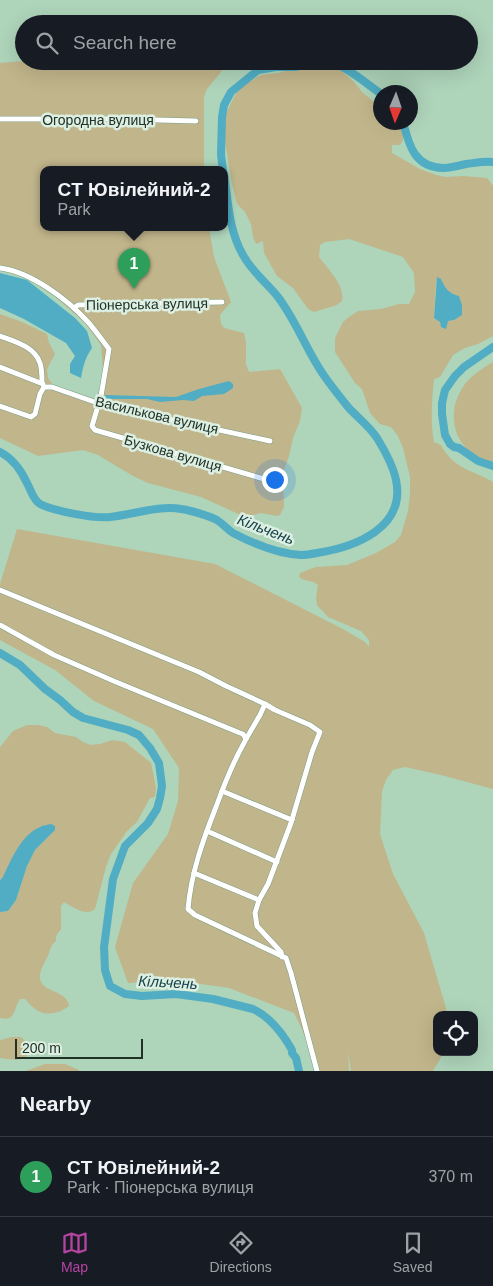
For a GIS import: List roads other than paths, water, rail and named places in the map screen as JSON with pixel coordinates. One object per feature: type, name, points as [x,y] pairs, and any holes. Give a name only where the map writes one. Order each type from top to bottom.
[{"type":"street","name":"Огородна вулиця","points":[[0,119],[196,121]]},
{"type":"street","points":[[0,268],[16,271],[36,280],[74,308],[88,322],[109,349],[99,404]]},
{"type":"street","name":"Піонерська вулиця","points":[[74,308],[78,305],[222,302]]},
{"type":"street","points":[[0,336],[24,345],[39,360],[43,385],[35,414],[31,417],[0,406]]},
{"type":"street","name":"Василькова вулиця","points":[[0,367],[43,385],[99,404],[270,441]]},
{"type":"street","name":"Бузкова вулиця","points":[[99,404],[92,426],[95,430],[278,483]]},
{"type":"street","points":[[0,590],[199,672],[275,710],[310,725],[320,732],[277,862],[255,913],[257,926],[281,952],[282,957]]},
{"type":"street","points":[[0,625],[54,655],[243,734],[246,739]]},
{"type":"street","points":[[266,704],[226,779],[201,845],[189,891],[188,909],[195,915],[286,958],[317,1071]]},
{"type":"street","points":[[222,791],[292,820]]},
{"type":"street","points":[[207,831],[277,862]]},
{"type":"street","points":[[194,873],[259,900]]},
{"type":"water","points":[[0,273],[27,280],[75,318],[87,331],[92,348],[81,378],[70,373],[70,364],[75,356],[66,343],[24,319],[0,308]]},
{"type":"water","points":[[437,277],[441,279],[450,292],[459,296],[462,305],[462,315],[448,321],[446,329],[441,327],[440,322],[434,318]]},
{"type":"water","points":[[229,381],[233,384],[233,388],[224,394],[202,396],[194,401],[160,402],[147,399],[106,399],[105,395],[176,397]]},
{"type":"water","points":[[51,824],[55,826],[55,830],[35,850],[27,866],[16,900],[8,911],[0,912],[0,880],[17,849],[33,831],[41,826]]},
{"type":"waterway","name":"Кільчень","points":[[222,166],[221,155],[224,105],[231,92],[258,70]]},
{"type":"waterway","name":"Кільчень","points":[[348,70],[373,88]]},
{"type":"waterway","name":"Кільчень","points":[[405,130],[414,153],[425,164],[433,167],[443,168],[479,162],[493,162]]},
{"type":"waterway","name":"Кільчень","points":[[0,452],[19,469],[32,495],[40,504],[46,507],[95,517],[118,516],[164,508],[185,510],[214,518],[233,533],[257,545],[283,553],[307,555],[347,546],[361,540],[385,523],[393,511],[397,497],[396,480],[388,458],[374,434],[348,407],[328,381],[285,307],[243,255],[238,246],[228,205]]},
{"type":"waterway","name":"Кільчень","points":[[493,347],[464,367],[455,376],[445,390],[442,403],[445,435],[450,444],[478,461],[493,466]]},
{"type":"waterway","name":"Кільчень","points":[[0,653],[20,665],[45,689],[83,718],[128,730],[139,735],[159,763],[162,786],[157,809],[148,823],[125,846],[113,879],[104,947],[105,970],[110,986],[125,994],[142,996],[176,994],[213,999],[253,1009],[270,1021],[280,1032],[296,1058],[299,1071]]},
{"type":"place","name":"СT Ювілейний-2","points":[[134,289]]}]
